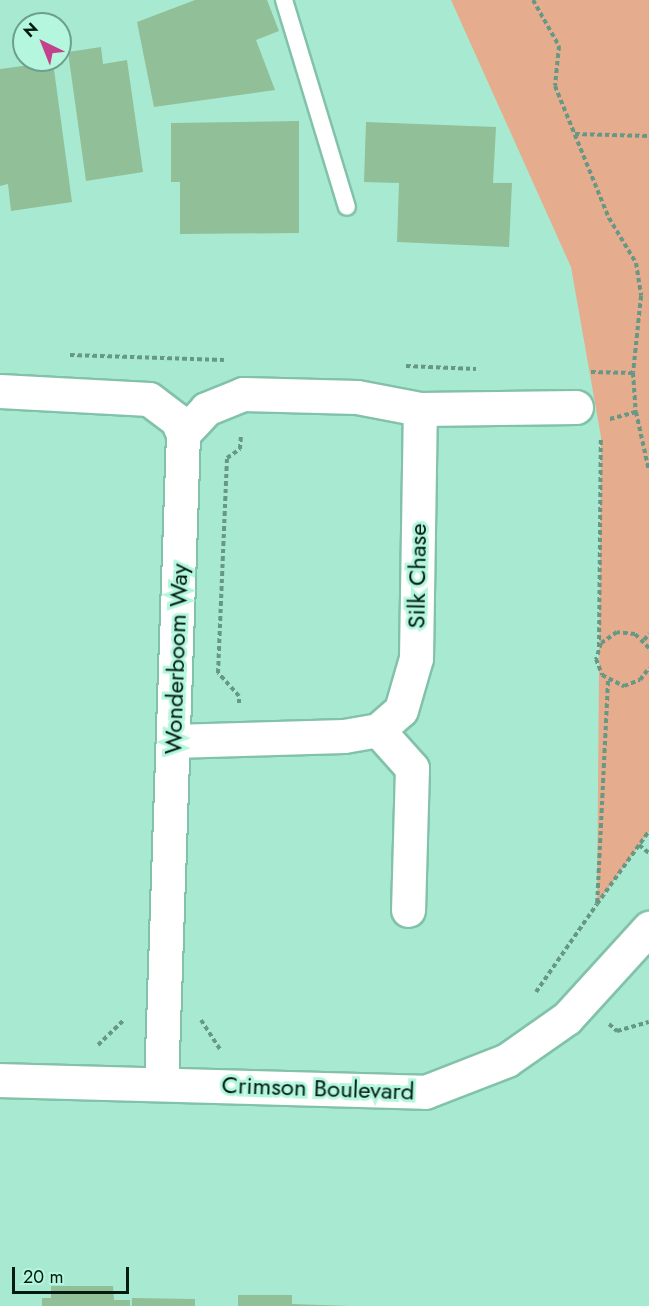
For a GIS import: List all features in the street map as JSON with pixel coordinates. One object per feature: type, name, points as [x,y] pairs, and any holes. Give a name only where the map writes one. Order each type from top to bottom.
[{"type":"street","points":[[0,391],[149,399],[177,420],[183,434],[206,409],[243,394],[357,397],[420,409],[576,407]]},
{"type":"street","name":"Silk Chase","points":[[378,730],[401,710],[416,658],[420,409]]},
{"type":"street","name":"Wonderboom Way","points":[[161,1084],[183,434]]},
{"type":"street","points":[[173,741],[233,737],[312,739],[378,730],[412,768],[408,910]]},
{"type":"street","name":"Crimson Boulevard","points":[[0,1080],[425,1092],[507,1060],[567,1018],[644,946]]},
{"type":"lane","points":[[284,0],[347,207]]},
{"type":"path","points":[[533,0],[559,46],[555,86],[609,218],[636,264],[641,296],[633,374],[636,412],[649,471]]},
{"type":"path","points":[[575,134],[649,136]]},
{"type":"path","points":[[605,424],[636,412]]},
{"type":"path","points":[[597,904],[608,681],[598,668],[601,428]]},
{"type":"path","points":[[232,429],[253,429]]},
{"type":"path","points":[[233,737],[239,696],[218,673],[227,458],[240,449],[242,429]]},
{"type":"path","points":[[590,437],[601,437]]},
{"type":"path","points":[[599,647],[608,636],[626,631],[644,640],[649,648]]},
{"type":"path","points":[[644,640],[649,634]]},
{"type":"path","points":[[608,681],[632,684],[649,668]]},
{"type":"path","points":[[531,999],[649,831]]},
{"type":"path","points":[[639,845],[649,853]]},
{"type":"path","points":[[94,1049],[131,1013],[195,1010],[225,1057]]},
{"type":"shaded area","points":[[451,0],[649,0],[649,832],[597,904],[601,437],[571,267]]},
{"type":"building","points":[[195,0],[267,0],[279,31],[256,40],[275,90],[154,107],[137,22]]},
{"type":"building","points":[[101,47],[103,64],[127,60],[143,172],[86,181],[71,72],[72,51]]},
{"type":"building","points":[[12,67],[12,72],[54,72],[72,202],[11,211],[8,184],[0,186],[0,69]]},
{"type":"building","points":[[299,121],[299,233],[180,234],[180,182],[171,182],[171,123]]},
{"type":"building","points":[[366,122],[496,127],[493,183],[512,183],[509,247],[397,242],[399,183],[364,182]]},
{"type":"building","points":[[51,1286],[113,1286],[114,1300],[130,1300],[130,1306],[42,1306],[42,1298],[51,1298]]},
{"type":"building","points":[[238,1295],[292,1295],[292,1304],[350,1306],[238,1306]]},
{"type":"building","points":[[132,1298],[195,1299],[195,1306],[132,1306]]}]
